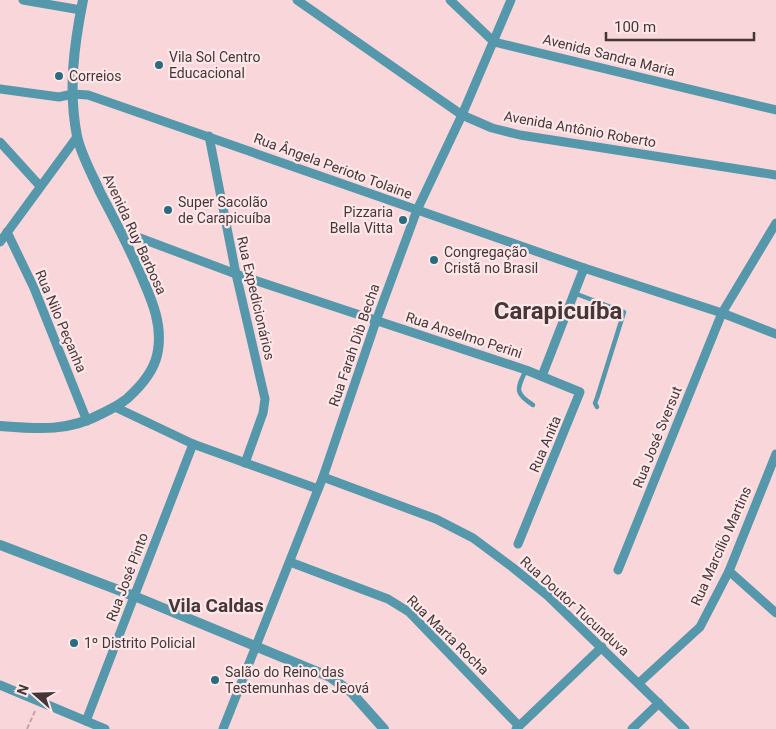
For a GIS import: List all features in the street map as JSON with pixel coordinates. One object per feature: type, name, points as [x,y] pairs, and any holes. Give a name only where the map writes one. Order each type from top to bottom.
[{"type":"street","points":[[23,0],[82,5]]},
{"type":"street","name":"Avenida Antônio Roberto","points":[[297,0],[462,115],[492,128],[520,135],[776,175]]},
{"type":"street","points":[[450,0],[494,42]]},
{"type":"street","name":"Rua Farah Dib Becha","points":[[223,729],[318,489],[376,321],[417,210],[462,115],[511,0]]},
{"type":"street","name":"Avenida Ruy Barbosa","points":[[0,426],[48,429],[87,421],[125,402],[151,371],[158,352],[157,318],[152,301],[77,137],[73,94],[74,50],[82,5]]},
{"type":"street","name":"Avenida Sandra Maria","points":[[494,42],[776,110]]},
{"type":"street","name":"Rua Ângela Perioto Tolaine","points":[[0,89],[59,97],[73,94],[88,95],[776,334]]},
{"type":"street","name":"Rua Expedicionários","points":[[209,136],[236,274],[266,398],[263,413],[244,463]]},
{"type":"street","points":[[0,242],[77,137]]},
{"type":"street","points":[[0,142],[40,186]]},
{"type":"street","name":"Rua José Sversut","points":[[618,570],[722,314],[776,223]]},
{"type":"street","name":"Rua Nilo Peçanha","points":[[8,232],[34,288],[87,421]]},
{"type":"street","name":"Rua Anselmo Perini","points":[[124,239],[140,238],[236,274],[542,376]]},
{"type":"street","points":[[542,376],[584,268]]},
{"type":"street","name":"Rua Anita","points":[[518,544],[580,392],[542,376]]},
{"type":"street","points":[[115,407],[193,444],[318,489]]},
{"type":"street","name":"Rua José Pinto","points":[[86,721],[193,444]]},
{"type":"street","name":"Rua Marcílio Martins","points":[[639,683],[700,627],[729,571],[775,461]]},
{"type":"street","name":"Rua Doutor Tucunduva","points":[[322,477],[436,519],[473,538],[534,585],[602,647],[685,729]]},
{"type":"street","points":[[0,545],[134,596],[330,677],[351,692],[384,729]]},
{"type":"street","name":"Rua Marta Rocha","points":[[290,562],[400,605],[416,619],[517,727]]},
{"type":"street","points":[[729,571],[776,613]]},
{"type":"street","points":[[517,727],[602,647]]},
{"type":"street","points":[[0,685],[105,729]]},
{"type":"street","points":[[632,729],[659,703]]},
{"type":"lane","points":[[574,293],[624,312],[597,398],[597,408]]},
{"type":"lane","points":[[526,370],[520,382],[519,393],[533,404]]},
{"type":"path","points":[[27,729],[39,702]]},
{"type":"place","name":"Vila Sol Centro Educacional","points":[[159,65]]},
{"type":"place","name":"Correios","points":[[59,76]]},
{"type":"place","name":"Super Sacolão de Carapicuíba","points":[[168,210]]},
{"type":"place","name":"Pizzaria Bella Vitta","points":[[403,220]]},
{"type":"place","name":"Congregação Cristã no Brasil","points":[[434,260]]},
{"type":"place","name":"1º Distrito Policial","points":[[74,643]]},
{"type":"place","name":"Salão do Reino das Testemunhas de Jeová","points":[[215,680]]},
{"type":"district","name":"Carapicuíba","points":[[558,311]]},
{"type":"district","name":"Vila Caldas","points":[[216,605]]}]
